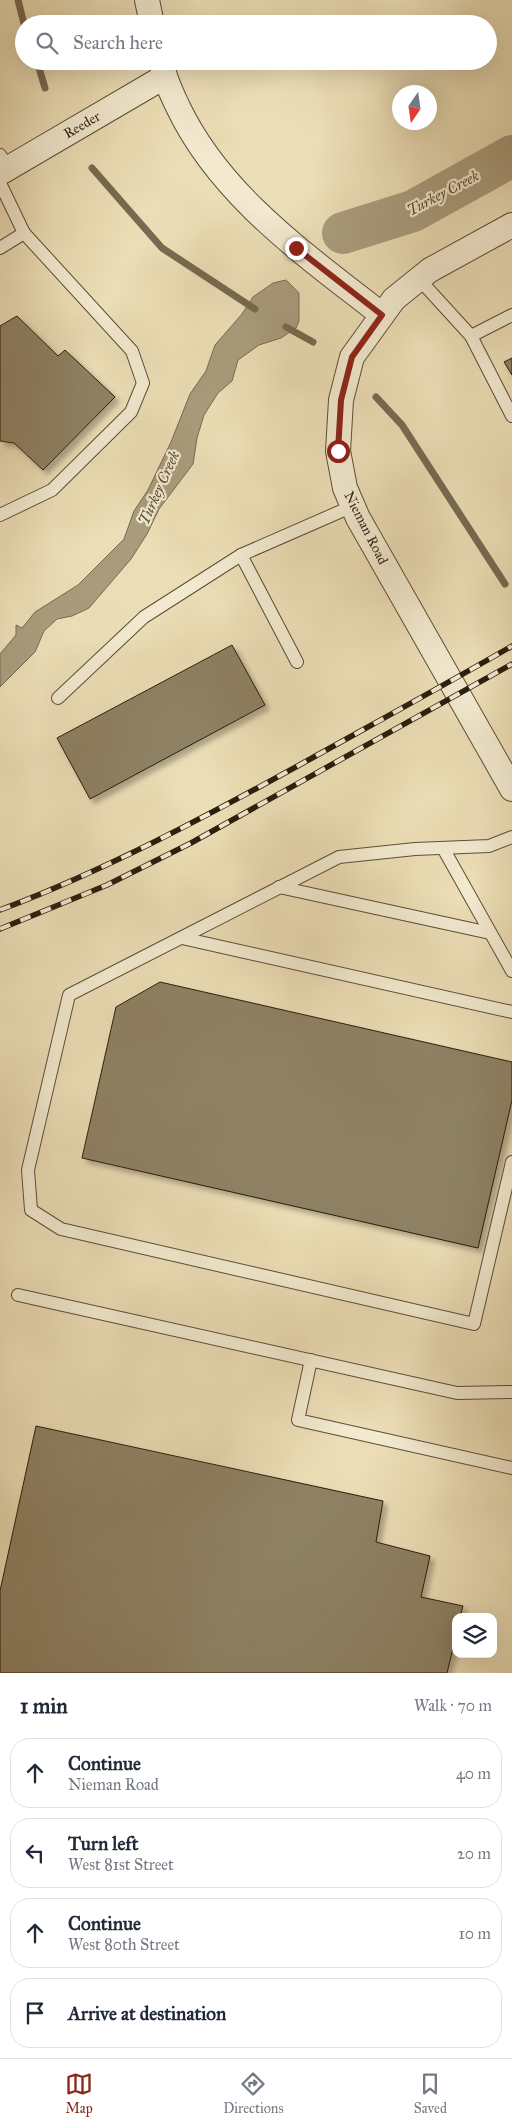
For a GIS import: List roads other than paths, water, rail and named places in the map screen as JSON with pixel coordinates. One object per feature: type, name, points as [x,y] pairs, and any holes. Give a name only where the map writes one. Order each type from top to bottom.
[{"type":"street","points":[[147,0],[150,15]]},
{"type":"street","name":"Reeder","points":[[2,170],[160,70]]},
{"type":"street","points":[[162,70],[190,132],[230,187],[296,248],[382,315]]},
{"type":"street","name":"Nieman Road","points":[[512,225],[430,270],[394,299],[352,357],[341,400],[338,451],[345,488],[353,506],[445,673],[512,789]]},
{"type":"lane","points":[[0,515],[52,490],[131,412],[143,383],[132,351],[24,233],[2,170]]},
{"type":"lane","points":[[0,248],[24,233]]},
{"type":"lane","points":[[420,279],[471,336],[512,416]]},
{"type":"lane","points":[[471,336],[512,315]]},
{"type":"lane","points":[[58,698],[144,617],[241,555],[353,506]]},
{"type":"lane","points":[[241,555],[297,662]]},
{"type":"lane","points":[[512,837],[489,846],[339,857],[69,996],[28,1170],[31,1210],[61,1229],[474,1324],[512,1162]]},
{"type":"lane","points":[[443,848],[512,971]]},
{"type":"lane","points":[[279,887],[490,933]]},
{"type":"lane","points":[[182,938],[512,1012]]},
{"type":"lane","points":[[18,1294],[457,1393],[512,1392]]},
{"type":"lane","points":[[311,1360],[298,1420],[512,1468]]},
{"type":"water","points":[[286,280],[299,293],[299,321],[296,328],[281,338],[259,345],[238,360],[232,381],[218,393],[204,415],[197,438],[193,464],[159,509],[147,534],[131,559],[89,608],[72,616],[57,619],[44,631],[35,652],[0,687],[0,654],[16,635],[16,625],[22,628],[35,612],[78,585],[124,539],[134,511],[148,490],[171,442],[190,394],[206,371],[215,345],[242,314],[253,297],[273,283]]},
{"type":"waterway","points":[[18,0],[22,15]]},
{"type":"waterway","points":[[40,70],[45,88]]},
{"type":"waterway","name":"Turkey Creek","points":[[343,233],[413,211],[512,156]]},
{"type":"waterway","points":[[92,168],[162,248],[255,309]]},
{"type":"waterway","points":[[286,327],[313,342]]},
{"type":"waterway","points":[[376,397],[402,425],[505,584]]},
{"type":"railway","points":[[0,910],[78,878],[192,823],[512,646]]},
{"type":"railway","points":[[0,929],[107,885],[191,843],[512,664]]}]
